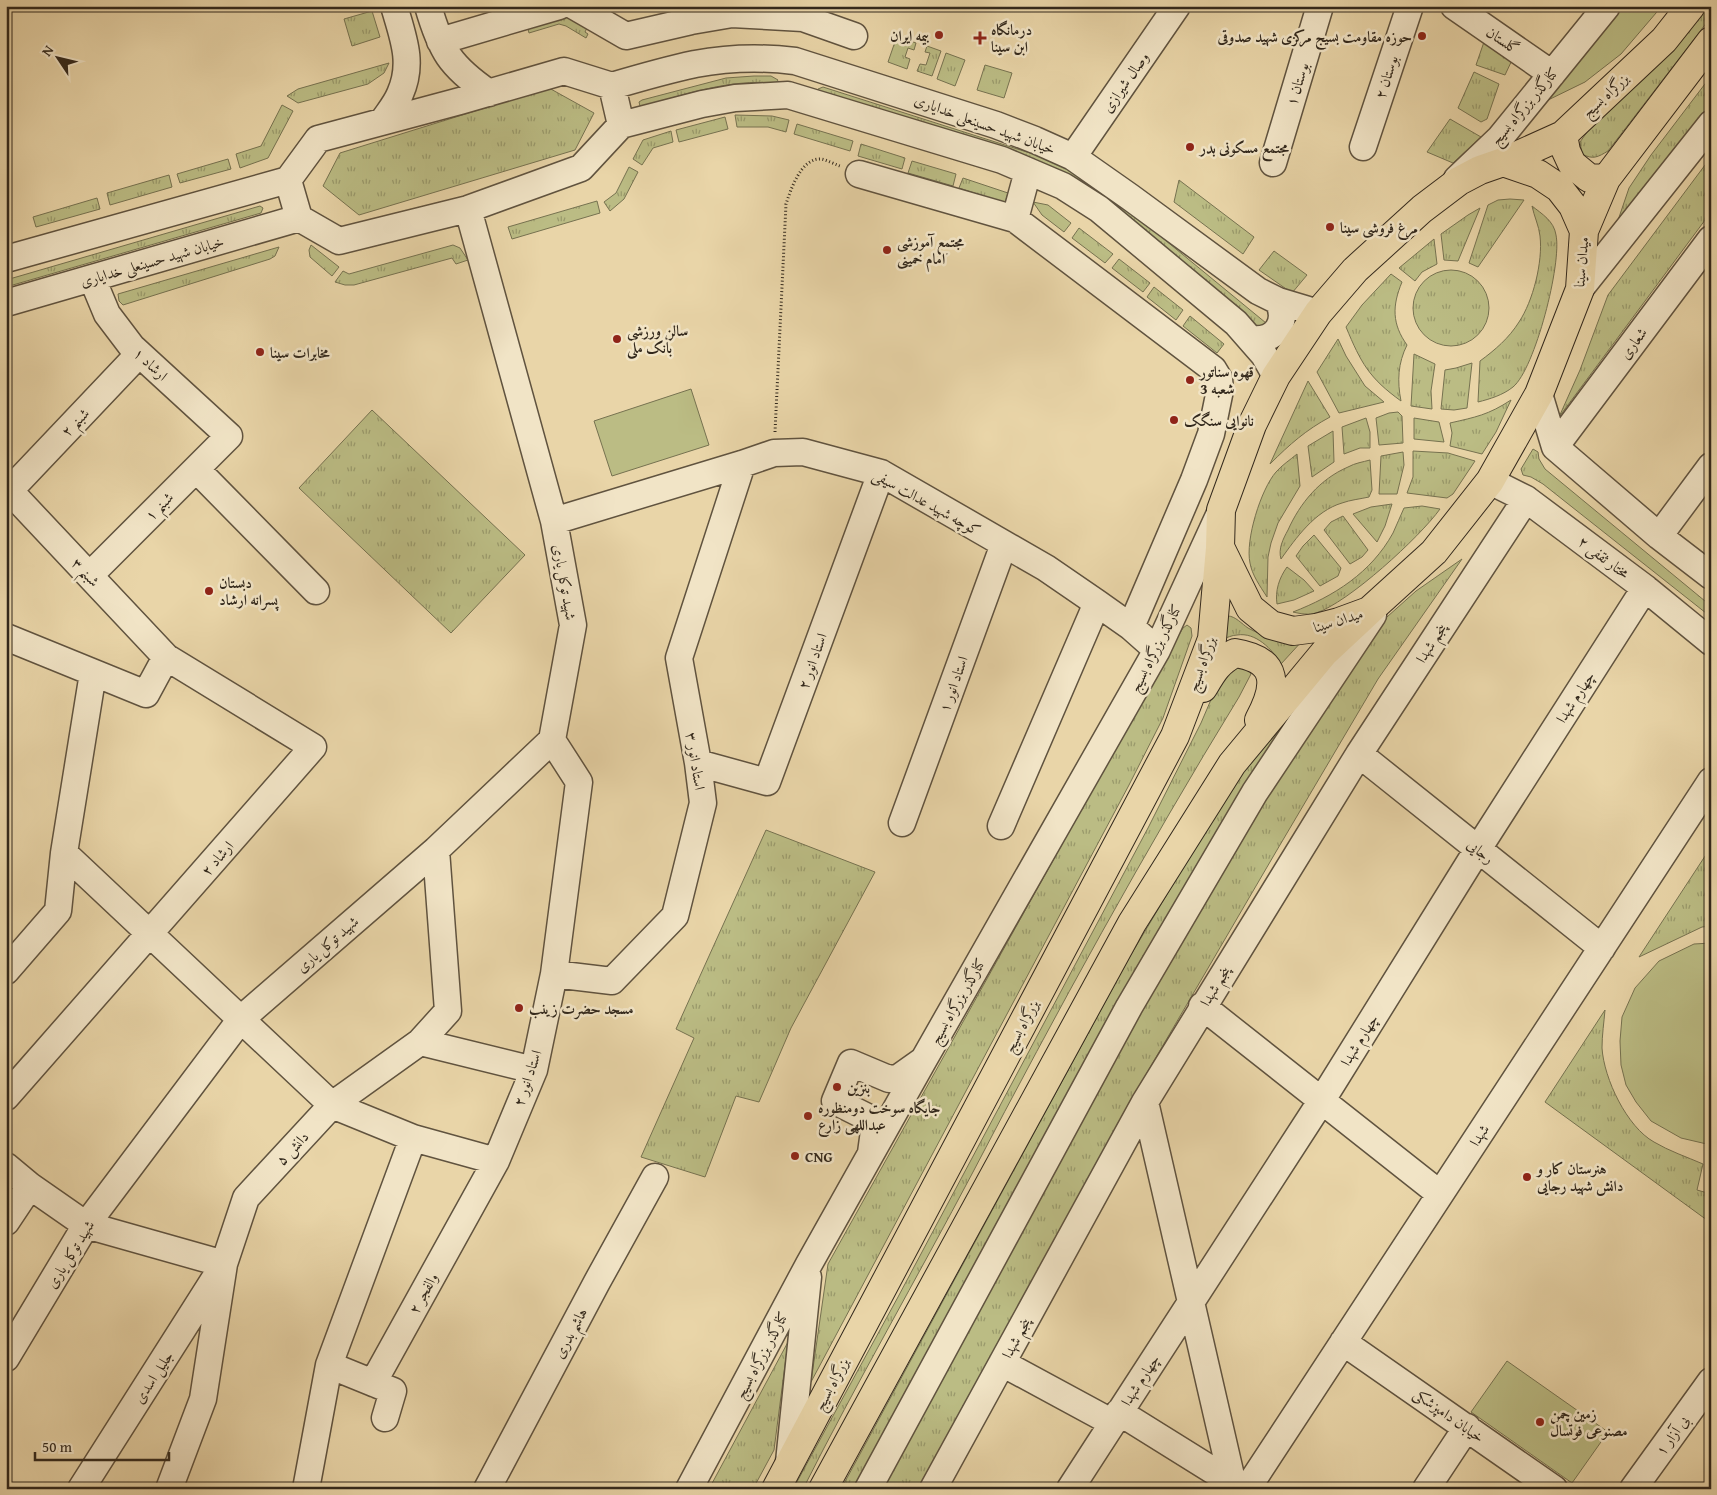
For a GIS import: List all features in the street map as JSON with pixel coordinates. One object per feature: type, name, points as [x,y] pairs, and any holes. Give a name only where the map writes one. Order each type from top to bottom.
[{"type":"highway","name":"بزرگراه بسیج","points":[[1503,162],[1563,135],[1664,40],[1691,6]]},
{"type":"highway","points":[[1584,231],[1606,179],[1711,41]]},
{"type":"highway","points":[[1563,135],[1566,151],[1572,164],[1589,178],[1606,179]]},
{"type":"highway","name":"میدان سینا","points":[[1503,162],[1538,174],[1558,188],[1573,206],[1584,231],[1580,289],[1539,394],[1490,480],[1434,552],[1377,603],[1339,622],[1308,629],[1293,631],[1272,625],[1250,608],[1220,548],[1221,510],[1252,425],[1276,376],[1318,314],[1355,270],[1422,209],[1459,180],[1503,162]]},
{"type":"highway","name":"بزرگراه بسیج","points":[[776,1489],[1175,736],[1212,639],[1220,548]]},
{"type":"highway","points":[[1232,764],[1324,653],[1377,603]]},
{"type":"highway","points":[[823,1489],[1132,923],[1260,718],[1271,692],[1271,678],[1268,668],[1259,660],[1249,655],[1235,652],[1221,661],[1175,736]]},
{"type":"street","points":[[383,121],[399,96],[407,68],[406,48],[394,6]]},
{"type":"street","points":[[428,6],[444,51],[456,67],[489,93]]},
{"type":"street","points":[[440,41],[559,6]]},
{"type":"street","points":[[574,6],[626,36],[732,14],[803,18],[854,36]]},
{"type":"street","name":"وصال شیرازی","points":[[1073,157],[1177,6]]},
{"type":"street","name":"بوستان ۱","points":[[1273,163],[1320,6]]},
{"type":"street","name":"بوستان ۲","points":[[1363,148],[1410,6]]},
{"type":"street","name":"گلستان","points":[[1454,6],[1552,74]]},
{"type":"street","name":"کنارگذر بزرگراه بسیج","points":[[1434,200],[1500,138],[1607,6]]},
{"type":"street","name":"خیابان شهید حسینعلی خدایاری","points":[[612,86],[695,64],[736,59],[771,58],[795,61],[996,125],[1073,157],[1258,292],[1278,301],[1318,314]]},
{"type":"street","points":[[788,95],[795,61]]},
{"type":"street","points":[[6,259],[288,180],[318,139],[489,93],[564,70],[612,86],[621,125],[581,168],[468,209],[338,241],[298,218],[288,180]]},
{"type":"street","name":"خیابان شهید حسینعلی خدایاری","points":[[621,125],[702,104],[735,98],[788,95],[1002,160],[1063,186],[1099,209],[1211,300],[1251,339],[1264,355],[1276,376]]},
{"type":"street","points":[[1580,289],[1711,124]]},
{"type":"street","points":[[1015,219],[1028,171]]},
{"type":"street","points":[[859,174],[1015,219],[1213,369],[1218,379],[1220,390],[1211,434],[1194,480],[1131,627]]},
{"type":"street","name":"شهید توکل یاری","points":[[6,1358],[86,1225],[241,1020],[436,850],[552,740],[573,625],[554,521],[468,209]]},
{"type":"street","name":"خیابان شهید حسینعلی خدایاری","points":[[6,303],[298,218]]},
{"type":"street","name":"شعاری","points":[[1555,447],[1711,239]]},
{"type":"street","name":"ارشاد ۱","points":[[92,278],[107,314],[132,347],[228,436]]},
{"type":"street","points":[[1251,339],[1265,338],[1277,330],[1282,313],[1278,301]]},
{"type":"street","name":"شبنم ۲","points":[[8,489],[140,354]]},
{"type":"street","points":[[1539,394],[1555,447],[1659,536],[1711,576]]},
{"type":"street","name":"شبنم ۱","points":[[90,575],[228,436]]},
{"type":"street","name":"کوچه شهید عدالت سیفی","points":[[554,521],[774,453],[803,452],[881,473],[1046,568],[1098,602],[1157,650]]},
{"type":"street","name":"استاد انور ۳","points":[[554,974],[612,981],[675,916],[703,803],[698,763],[679,658],[742,464]]},
{"type":"street","points":[[1659,536],[1711,466]]},
{"type":"street","points":[[196,469],[316,591]]},
{"type":"street","name":"استاد انور ۲","points":[[698,763],[767,782],[881,473]]},
{"type":"street","name":"مختار ثقفی ۲","points":[[1490,480],[1526,499],[1644,588],[1711,642]]},
{"type":"street","name":"شبنم ۳","points":[[8,489],[166,658]]},
{"type":"street","name":"پنجم شهدا","points":[[934,1488],[1145,1102],[1202,1006],[1359,754],[1526,499]]},
{"type":"street","name":"کنارگذر بزرگراه بسیج","points":[[689,1489],[809,1264],[922,1061],[1157,650],[1221,510]]},
{"type":"street","name":"استاد انور ۱","points":[[902,823],[1004,544]]},
{"type":"street","name":"چهارم شهدا","points":[[1070,1489],[1322,1100],[1478,849],[1644,588]]},
{"type":"street","points":[[1001,826],[1098,602]]},
{"type":"street","points":[[868,1489],[1129,1007],[1255,792],[1377,603]]},
{"type":"street","points":[[6,637],[146,694],[166,658]]},
{"type":"street","name":"ارشاد ۲","points":[[6,1097],[313,747],[166,658]]},
{"type":"street","points":[[6,972],[58,911],[64,853],[93,673]]},
{"type":"street","name":"استاد انور ۲","points":[[496,1161],[534,1070],[554,974],[579,782],[552,740]]},
{"type":"street","name":"رجایی","points":[[1359,754],[1602,948]]},
{"type":"street","name":"شهدا","points":[[1238,1487],[1343,1342],[1711,781]]},
{"type":"street","name":"دانش ۵","points":[[169,1489],[203,1399],[224,1264],[246,1198],[332,1105],[420,1042],[448,1011],[436,850]]},
{"type":"street","points":[[64,853],[332,1105],[414,1138],[496,1161]]},
{"type":"street","points":[[1202,1006],[1440,1194]]},
{"type":"street","points":[[420,1042],[534,1070]]},
{"type":"street","points":[[871,1155],[874,1131],[869,1118],[835,1101],[851,1063],[889,1079],[898,1078],[922,1061]]},
{"type":"street","points":[[1145,1102],[1238,1487]]},
{"type":"street","points":[[306,1489],[329,1365],[414,1138]]},
{"type":"street","name":"والفجر ۲","points":[[373,1383],[496,1161]]},
{"type":"street","points":[[6,1166],[30,1186],[86,1225],[224,1264]]},
{"type":"street","name":"هاشم بدری","points":[[487,1489],[655,1177]]},
{"type":"street","points":[[6,1222],[30,1186]]},
{"type":"street","name":"جلیل اسدی","points":[[81,1489],[224,1264]]},
{"type":"street","points":[[789,1463],[809,1264]]},
{"type":"street","name":"خیابان دامپزشکی","points":[[1343,1342],[1554,1489]]},
{"type":"street","points":[[1002,1363],[1116,1418],[1238,1487]]},
{"type":"street","points":[[329,1365],[393,1391],[385,1418]]},
{"type":"street","name":"بی آزار ۱","points":[[1633,1489],[1711,1381]]},
{"type":"street","points":[[1426,1489],[1467,1427]]},
{"type":"path","points":[[774,453],[786,204],[793,183],[807,163],[821,159],[859,174]]},
{"type":"green space","points":[[1620,6],[1662,6],[1621,54],[1585,82],[1544,102]]},
{"type":"green space","points":[[1704,6],[1711,6],[1711,17],[1608,151],[1595,157],[1582,154],[1580,142],[1590,128],[1676,44]]},
{"type":"green space","points":[[372,11],[380,37],[352,46],[344,19]]},
{"type":"green space","points":[[561,12],[587,28],[585,32],[588,34],[586,38],[559,24],[529,33],[528,29],[524,29]]},
{"type":"green space","points":[[897,36],[916,43],[914,50],[908,48],[905,57],[910,59],[907,69],[888,62]]},
{"type":"green space","points":[[1485,39],[1513,58],[1505,75],[1476,65]]},
{"type":"green space","points":[[927,46],[941,51],[932,76],[917,71],[920,64],[926,65],[930,53],[925,52]]},
{"type":"green space","points":[[946,53],[965,60],[955,86],[937,79]]},
{"type":"green space","points":[[389,63],[384,73],[368,84],[298,103],[287,96],[298,89]]},
{"type":"green space","points":[[985,65],[1012,73],[1004,98],[977,90]]},
{"type":"green space","points":[[1474,72],[1499,84],[1487,119],[1481,122],[1458,108]]},
{"type":"green space","points":[[771,76],[778,80],[776,83],[741,83],[708,88],[643,106],[640,106],[639,102],[726,78]]},
{"type":"green space","points":[[1711,76],[1711,104],[1614,232],[1629,188],[1651,155]]},
{"type":"green space","points":[[823,87],[1055,161],[1067,167],[1131,212],[1266,323],[1261,329],[1253,325],[1124,220],[818,96],[818,89]]},
{"type":"green space","points":[[549,88],[594,113],[575,150],[359,215],[323,186],[340,153]]},
{"type":"green space","points":[[282,105],[293,111],[268,158],[240,168],[236,154],[261,146]]},
{"type":"green space","points":[[735,115],[772,116],[789,120],[786,132],[768,127],[737,127]]},
{"type":"green space","points":[[725,117],[728,129],[679,142],[676,130]]},
{"type":"green space","points":[[1450,119],[1481,137],[1453,163],[1427,152]]},
{"type":"green space","points":[[797,124],[853,141],[850,151],[794,134]]},
{"type":"green space","points":[[671,131],[673,142],[653,148],[642,165],[633,159],[643,140]]},
{"type":"green space","points":[[861,144],[905,158],[902,169],[858,156]]},
{"type":"green space","points":[[1711,157],[1711,212],[1559,417],[1580,370],[1608,295]]},
{"type":"green space","points":[[228,159],[231,169],[180,183],[177,174]]},
{"type":"green space","points":[[912,161],[956,174],[953,186],[908,173]]},
{"type":"green space","points":[[629,167],[638,172],[624,199],[610,211],[604,202],[616,193]]},
{"type":"green space","points":[[169,175],[172,187],[110,205],[107,193]]},
{"type":"green space","points":[[963,178],[1008,193],[1005,203],[959,188]]},
{"type":"green space","points":[[1179,180],[1254,237],[1243,254],[1174,202]]},
{"type":"green space","points":[[97,198],[100,209],[36,227],[33,217]]},
{"type":"green space","points":[[1498,200],[1524,200],[1478,267],[1469,263],[1488,205]]},
{"type":"green space","points":[[597,201],[600,213],[512,239],[508,227]]},
{"type":"green space","points":[[1033,202],[1048,205],[1071,223],[1064,232],[1042,215]]},
{"type":"green space","points":[[260,206],[263,208],[261,213],[6,287],[6,280]]},
{"type":"green space","points":[[1532,206],[1550,222],[1556,235],[1555,268],[1545,315],[1530,360],[1513,387],[1492,398],[1478,402],[1480,361],[1491,353],[1515,328],[1533,292],[1541,246]]},
{"type":"green space","points":[[1480,208],[1458,261],[1444,260],[1441,234]]},
{"type":"green space","points":[[1079,228],[1113,254],[1105,263],[1072,238]]},
{"type":"green space","points":[[1434,239],[1437,264],[1422,272],[1415,281],[1399,268]]},
{"type":"green space","points":[[311,245],[339,267],[332,276],[310,257],[309,250]]},
{"type":"green space","points":[[453,245],[460,248],[468,260],[456,264],[452,258],[354,285],[335,282],[343,271],[349,274]]},
{"type":"green space","points":[[279,247],[275,256],[270,259],[123,305],[119,301],[118,294]]},
{"type":"green space","points":[[1274,251],[1307,275],[1292,293],[1259,270]]},
{"type":"green space","points":[[1119,259],[1150,283],[1143,292],[1112,268]]},
{"type":"green space","points":[[1451,270],[1466,273],[1478,281],[1486,293],[1489,308],[1486,323],[1478,335],[1466,343],[1451,346],[1436,343],[1424,335],[1416,323],[1413,308],[1416,293],[1424,281],[1436,273]]},
{"type":"green space","points":[[1391,274],[1402,282],[1396,299],[1395,315],[1398,330],[1407,345],[1399,372],[1401,401],[1381,385],[1367,369],[1356,351],[1346,327],[1362,305]]},
{"type":"green space","points":[[1154,287],[1183,310],[1176,320],[1147,297]]},
{"type":"green space","points":[[1190,316],[1224,344],[1217,353],[1183,326]]},
{"type":"green space","points":[[1338,339],[1346,356],[1365,386],[1384,402],[1339,413],[1317,372]]},
{"type":"green space","points":[[1414,354],[1435,364],[1431,391],[1432,409],[1411,406]]},
{"type":"green space","points":[[1472,363],[1467,408],[1441,409],[1445,370]]},
{"type":"green space","points":[[1308,381],[1330,417],[1298,438],[1270,464]]},
{"type":"green space","points":[[691,389],[709,445],[612,476],[594,421]]},
{"type":"green space","points":[[1511,400],[1496,432],[1482,454],[1450,446],[1452,433],[1450,423],[1482,415]]},
{"type":"green space","points":[[372,410],[525,555],[451,633],[299,488]]},
{"type":"green space","points":[[1398,412],[1402,416],[1403,443],[1379,445],[1376,418]]},
{"type":"green space","points":[[1366,418],[1370,432],[1370,448],[1360,448],[1344,454],[1342,427]]},
{"type":"green space","points":[[1414,418],[1439,422],[1444,442],[1414,439]]},
{"type":"green space","points":[[1333,431],[1334,462],[1312,477],[1308,446]]},
{"type":"green space","points":[[1533,449],[1538,452],[1539,459],[1545,469],[1711,606],[1711,617],[1543,484],[1523,475],[1521,469]]},
{"type":"green space","points":[[1413,451],[1448,453],[1475,461],[1453,494],[1447,498],[1407,493],[1413,477]]},
{"type":"green space","points":[[1403,452],[1404,465],[1397,494],[1379,494],[1381,456]]},
{"type":"green space","points":[[1297,454],[1300,486],[1278,523],[1271,543],[1268,557],[1267,597],[1254,576],[1250,563],[1249,553],[1252,529],[1260,502],[1270,480],[1278,469]]},
{"type":"green space","points":[[1370,460],[1372,490],[1369,497],[1345,502],[1323,512],[1307,526],[1281,559],[1280,555],[1284,537],[1298,510],[1312,493],[1338,472],[1353,464]]},
{"type":"green space","points":[[1392,504],[1385,526],[1377,542],[1353,514],[1371,507]]},
{"type":"green space","points":[[1422,506],[1440,509],[1417,536],[1364,583],[1330,607],[1316,613],[1293,612],[1323,599],[1350,582],[1374,560],[1384,547],[1393,533],[1404,508]]},
{"type":"green space","points":[[1343,516],[1368,550],[1362,557],[1350,564],[1324,530],[1331,522]]},
{"type":"green space","points":[[1314,535],[1341,568],[1338,576],[1320,586],[1296,556]]},
{"type":"green space","points":[[1462,559],[1378,679],[1277,850],[1141,1083],[919,1489],[880,1489],[1028,1215],[1246,822],[1378,625],[1416,591]]},
{"type":"green space","points":[[1287,567],[1304,580],[1314,591],[1294,600],[1277,604],[1278,585]]},
{"type":"green space","points":[[1228,616],[1233,617],[1248,628],[1261,634],[1303,640],[1281,664],[1268,647],[1251,636],[1235,635],[1222,639]]},
{"type":"green space","points":[[1187,625],[1191,628],[1192,636],[1163,718],[811,1382],[828,1264],[1177,638]]},
{"type":"green space","points":[[1247,665],[1251,674],[1239,697],[1135,873],[1069,992],[952,1212],[844,1409],[803,1489],[793,1489],[898,1297],[1148,828],[1201,723],[1225,667]]},
{"type":"green space","points":[[1324,668],[858,1489],[841,1489],[1129,958],[1243,767]]},
{"type":"green space","points":[[766,830],[875,872],[791,1028],[759,1102],[736,1096],[705,1177],[641,1157],[694,1038],[676,1029]]},
{"type":"green space","points":[[1711,847],[1711,926],[1702,927],[1639,957]]},
{"type":"green space","points":[[1711,943],[1711,1145],[1681,1138],[1651,1121],[1626,1085],[1621,1065],[1620,1041],[1622,1017],[1635,988],[1659,961],[1694,944]]},
{"type":"green space","points":[[1605,1010],[1602,1048],[1607,1074],[1612,1087],[1626,1114],[1644,1135],[1666,1148],[1703,1164],[1697,1190],[1711,1194],[1711,1223],[1545,1102]]},
{"type":"green space","points":[[788,1342],[774,1450],[753,1489],[709,1489]]},
{"type":"green space","name":"زمین چمن مصنوعی فوتسال","points":[[1507,1361],[1608,1432],[1572,1483],[1471,1412]]},
{"type":"place","name":"بیمه ایران","points":[[939,35]]},
{"type":"place","name":"حوزه مقاومت بسیج مرکزی شهید صدوقی","points":[[1422,36]]},
{"type":"place","name":"درمانگاه ابن سینا","points":[[980,38]]},
{"type":"place","name":"مجتمع مسکونی بدر","points":[[1190,147]]},
{"type":"place","name":"مرغ فروشی سینا","points":[[1330,227]]},
{"type":"place","name":"مجتمع آموزشی امام خمینی","points":[[887,250]]},
{"type":"place","name":"سالن ورزشی بانک ملی","points":[[617,339]]},
{"type":"place","name":"مخابرات سینا","points":[[260,352]]},
{"type":"place","name":"قهوه سناتور شعبه 3","points":[[1190,380]]},
{"type":"place","name":"نانوایی سنگک","points":[[1174,420]]},
{"type":"place","name":"دبستان پسرانه ارشاد","points":[[209,591]]},
{"type":"place","name":"مسجد حضرت زینب","points":[[519,1008]]},
{"type":"place","name":"بنزین","points":[[837,1087]]},
{"type":"place","name":"جایگاه سوخت دومنظوره عبداللهی زارع","points":[[808,1116]]},
{"type":"place","name":"CNG","points":[[795,1156]]},
{"type":"place","name":"هنرستان کار و دانش شهید رجایی","points":[[1527,1177]]},
{"type":"place","name":"زمین چمن مصنوعی فوتسال","points":[[1540,1422]]}]
